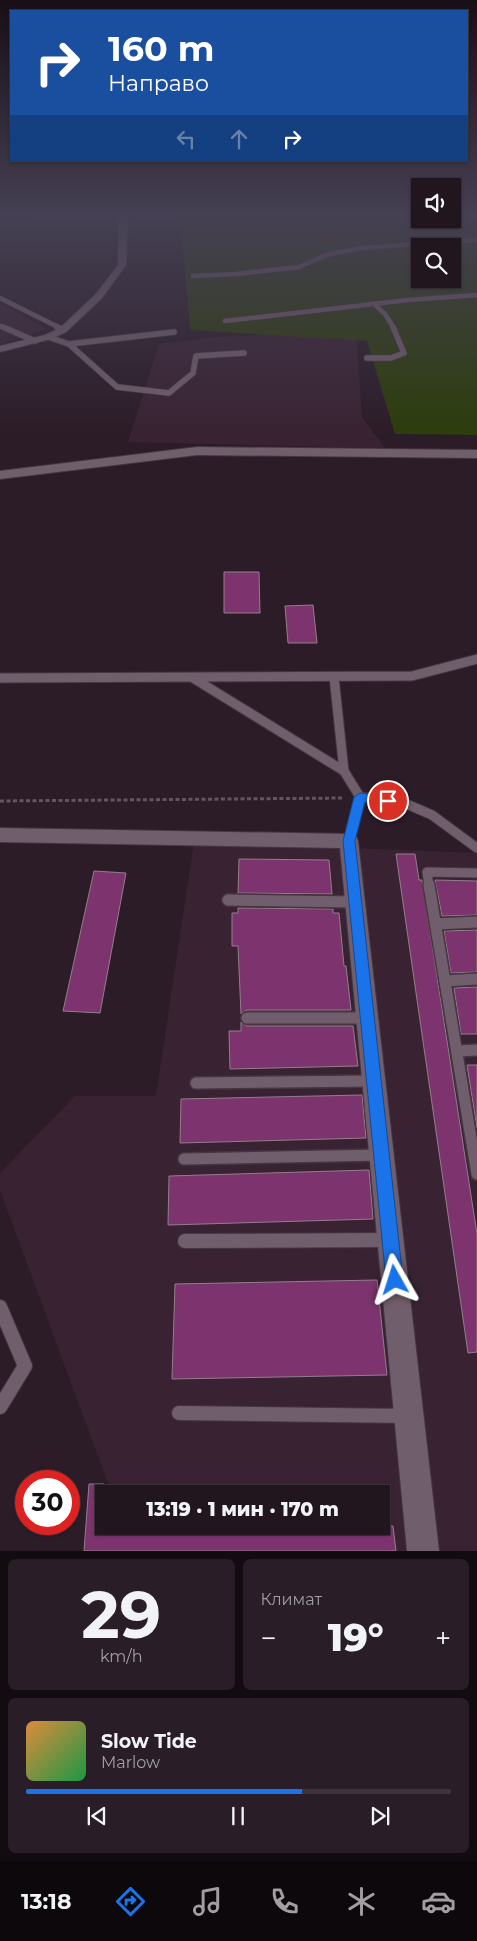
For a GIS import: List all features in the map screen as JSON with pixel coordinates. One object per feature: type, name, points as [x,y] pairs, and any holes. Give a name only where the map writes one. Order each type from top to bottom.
[{"type":"street","points":[[0,349],[48,337],[63,330],[100,296],[107,286]]},
{"type":"street","points":[[0,475],[197,451],[477,454]]},
{"type":"street","points":[[0,835],[349,841],[423,1551]]},
{"type":"lane","points":[[225,321],[374,304],[477,295]]},
{"type":"lane","points":[[0,298],[63,330]]},
{"type":"lane","points":[[367,358],[391,358],[404,353],[393,325],[374,304]]},
{"type":"lane","points":[[0,326],[35,340]]},
{"type":"lane","points":[[69,344],[174,332]]},
{"type":"lane","points":[[48,337],[69,344],[117,387],[169,393],[193,373],[196,356],[244,353]]},
{"type":"lane","points":[[0,678],[412,676],[477,659]]},
{"type":"lane","points":[[193,677],[344,771]]},
{"type":"lane","points":[[334,677],[344,771],[360,797],[349,841]]},
{"type":"lane","points":[[360,797],[402,802],[432,815],[477,848]]},
{"type":"lane","points":[[477,873],[427,872],[457,1051],[473,1125],[477,1174]]},
{"type":"lane","points":[[228,900],[356,902]]},
{"type":"lane","points":[[436,924],[477,922]]},
{"type":"lane","points":[[445,981],[477,979]]},
{"type":"lane","points":[[247,1018],[368,1018]]},
{"type":"lane","points":[[457,1051],[477,1050]]},
{"type":"lane","points":[[196,1083],[374,1081]]},
{"type":"lane","points":[[184,1159],[382,1155]]},
{"type":"lane","points":[[185,1241],[391,1240]]},
{"type":"lane","points":[[0,1307],[25,1366],[0,1406]]},
{"type":"lane","points":[[179,1413],[409,1416]]},
{"type":"path","points":[[0,801],[360,797]]},
{"type":"shaded area","points":[[0,304],[46,329],[0,344]]},
{"type":"shaded area","points":[[356,331],[362,417],[385,448],[128,442],[159,344],[216,337]]},
{"type":"shaded area","points":[[194,842],[477,853],[477,1551],[133,1551],[292,1535],[390,1535],[390,1485],[109,1485],[0,1190],[0,1173],[75,1096],[156,1096]]},
{"type":"green space","points":[[186,286],[461,288],[461,286],[477,286],[477,435],[395,434],[367,341],[190,330]]},
{"type":"building","points":[[224,572],[259,572],[260,613],[224,613]]},
{"type":"building","points":[[313,605],[317,643],[288,643],[285,606]]},
{"type":"building","points":[[396,854],[415,854],[419,880],[422,880],[477,1234],[477,1352],[468,1353]]},
{"type":"building","points":[[239,859],[329,860],[332,894],[238,893]]},
{"type":"building","points":[[94,871],[126,873],[100,1013],[63,1011]]},
{"type":"building","points":[[435,880],[477,881],[477,915],[442,916]]},
{"type":"building","points":[[238,908],[333,909],[333,913],[339,913],[344,966],[346,966],[351,1010],[247,1010],[241,1014],[238,946],[232,946],[232,913],[238,913]]},
{"type":"building","points":[[477,930],[477,972],[451,973],[444,931]]},
{"type":"building","points":[[477,987],[477,1034],[461,1034],[454,988]]},
{"type":"building","points":[[241,1022],[247,1026],[353,1026],[358,1066],[230,1069],[229,1031],[241,1031]]},
{"type":"building","points":[[467,1065],[477,1065],[477,1128]]},
{"type":"building","points":[[362,1095],[366,1138],[180,1143],[181,1099]]},
{"type":"building","points":[[369,1170],[373,1219],[168,1225],[169,1176]]},
{"type":"building","points":[[377,1280],[387,1375],[172,1379],[175,1284]]},
{"type":"building","points":[[89,1484],[104,1484],[95,1485],[95,1535],[390,1535],[390,1526],[393,1526],[396,1551],[84,1551]]},
{"type":"route","points":[[388,801],[360,797],[349,841],[395,1280]]}]
